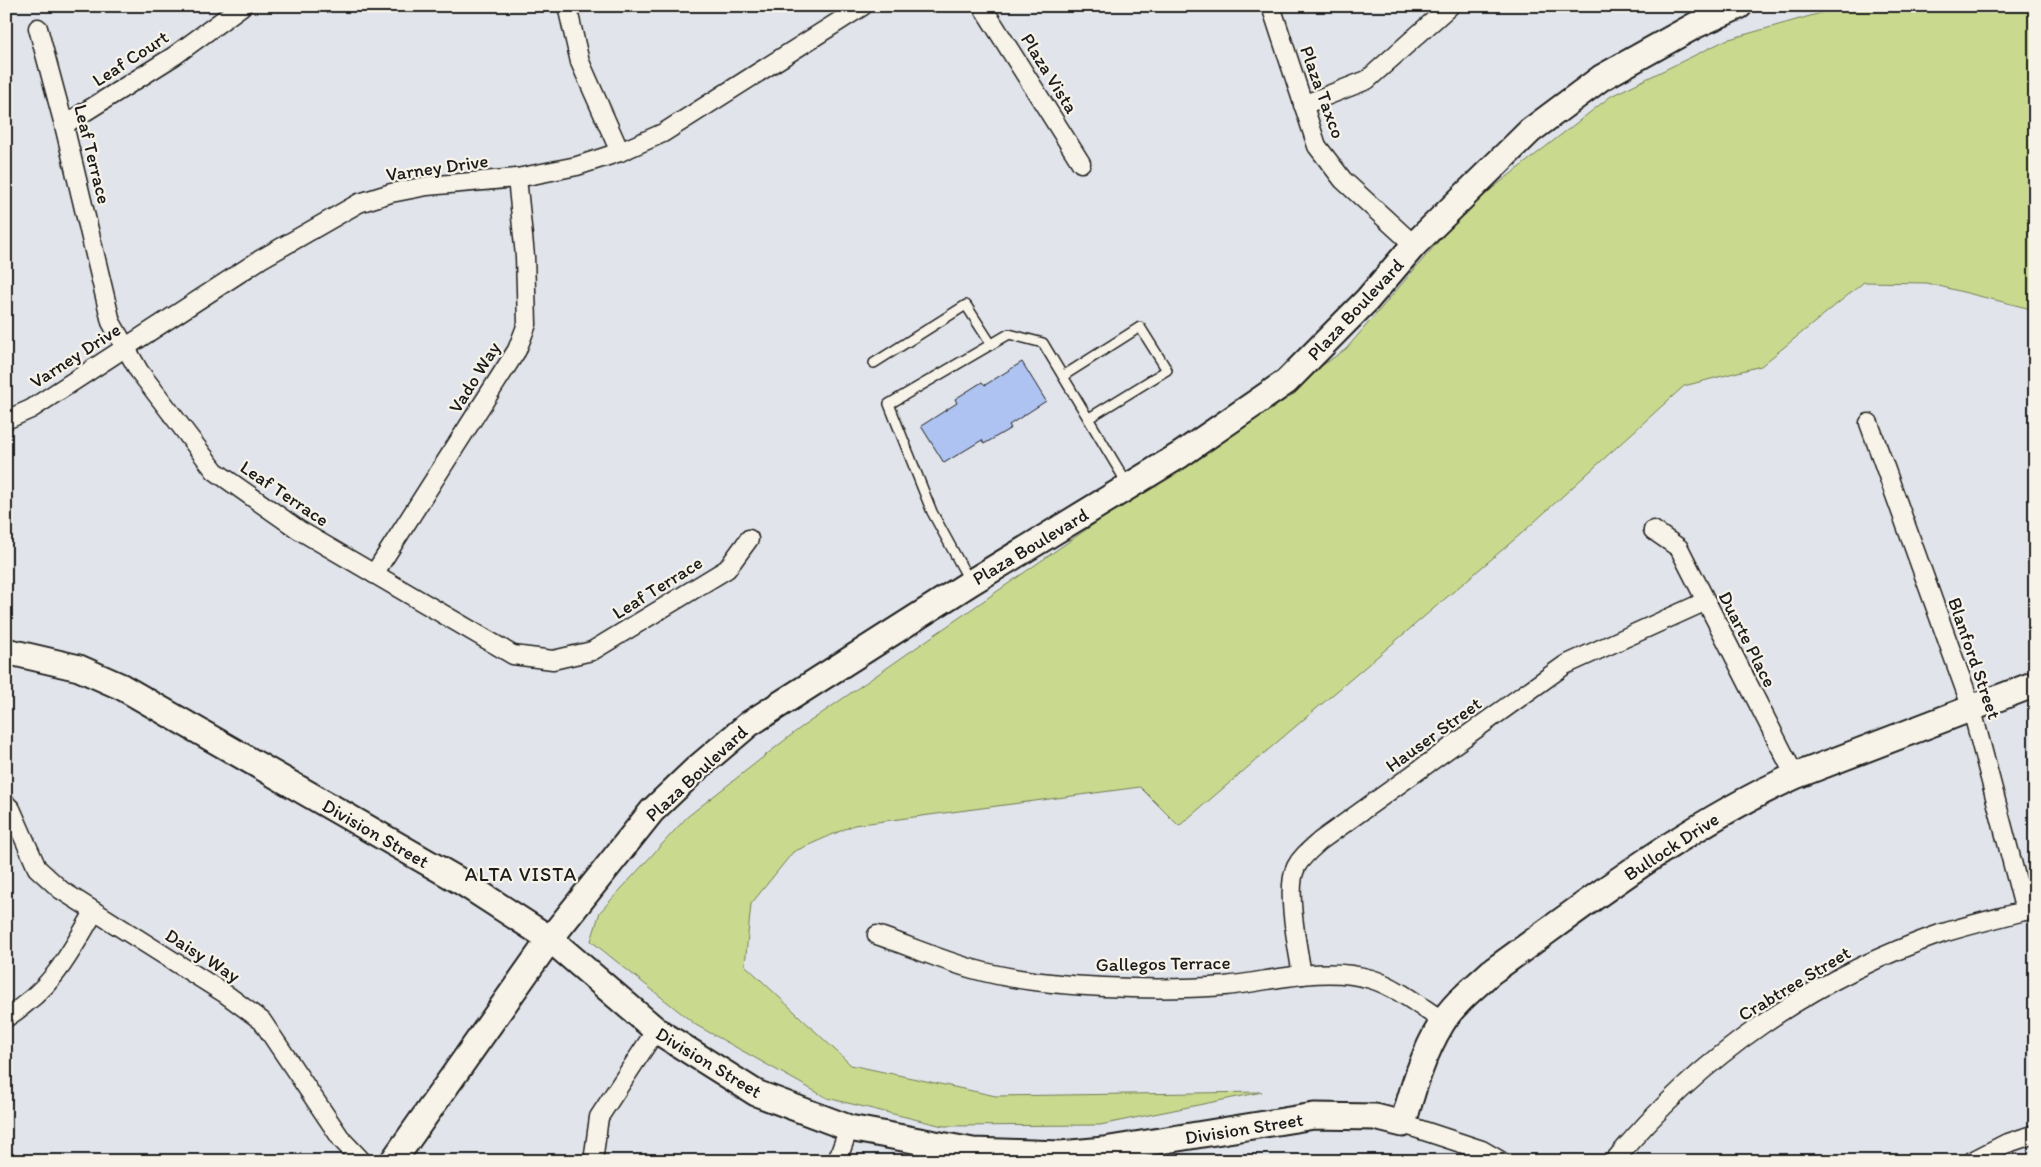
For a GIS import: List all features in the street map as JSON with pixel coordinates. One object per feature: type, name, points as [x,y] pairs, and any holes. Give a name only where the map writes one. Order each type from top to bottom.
[{"type":"main road","name":"Plaza Boulevard","points":[[393,1161],[550,940],[652,811],[711,756],[749,724],[970,583],[1180,455],[1286,382],[1367,300],[1414,245],[1530,131],[1602,78],[1696,25],[1739,6]]},
{"type":"main road","name":"Division Street","points":[[6,651],[79,668],[122,687],[465,884],[550,940],[656,1030],[756,1093],[849,1128],[973,1151],[1052,1154],[1104,1150],[1314,1116],[1375,1117],[1403,1124]]},
{"type":"main road","name":"Bullock Drive","points":[[1403,1124],[1416,1073],[1443,1021],[1491,972],[1662,849],[1761,791],[1971,706],[2035,684]]},
{"type":"street","name":"Leaf Court","points":[[64,125],[174,56],[242,6]]},
{"type":"street","points":[[566,6],[580,62],[620,152]]},
{"type":"street","name":"Varney Drive","points":[[6,420],[31,409],[260,259],[359,203],[391,193],[427,186],[517,178],[577,166],[620,152],[663,133],[863,6]]},
{"type":"street","name":"Plaza Vista","points":[[982,6],[1081,163]]},
{"type":"street","name":"Plaza Taxco","points":[[1270,6],[1317,146],[1343,180],[1414,245]]},
{"type":"street","points":[[1303,106],[1367,80],[1450,6]]},
{"type":"street","name":"Leaf Terrace","points":[[38,28],[64,125],[111,322],[139,371],[215,471],[274,514],[513,655],[540,660],[566,658],[604,645],[727,569],[749,539]]},
{"type":"street","name":"Vado Way","points":[[374,574],[518,350],[527,324],[525,256],[517,178]]},
{"type":"street","name":"Blanford Street","points":[[1869,423],[1971,706],[2030,909]]},
{"type":"street","name":"Duarte Place","points":[[1653,530],[1679,548],[1704,602],[1795,776]]},
{"type":"street","name":"Hauser Street","points":[[1302,975],[1290,886],[1296,868],[1305,854],[1320,841],[1565,665],[1704,602]]},
{"type":"street","name":"Daisy Way","points":[[6,804],[11,809],[37,868],[61,890],[227,994],[262,1021],[342,1140],[362,1161]]},
{"type":"street","name":"Crabtree Street","points":[[1614,1161],[1653,1117],[1712,1062],[1743,1038],[1808,995],[1873,961],[1907,947],[1942,934],[2030,909]]},
{"type":"street","points":[[6,1018],[31,1001],[62,967],[94,912]]},
{"type":"street","name":"Gallegos Terrace","points":[[877,935],[974,970],[1060,983],[1137,988],[1185,988],[1224,986],[1302,975],[1351,974],[1374,980],[1404,995],[1443,1021]]},
{"type":"street","points":[[594,1154],[599,1117],[656,1030]]},
{"type":"street","name":"Division Street","points":[[1403,1124],[1482,1150],[1501,1161]]},
{"type":"street","points":[[838,1161],[849,1128]]},
{"type":"street","points":[[1972,1161],[2006,1144],[2035,1134]]},
{"type":"lane","points":[[874,363],[966,306],[991,344]]},
{"type":"lane","points":[[1063,376],[1140,327],[1167,370],[1089,418]]},
{"type":"lane","points":[[970,583],[932,512],[889,404],[1009,334],[1043,343],[1128,486]]},
{"type":"green space","points":[[1845,6],[2035,6],[2035,310],[1927,283],[1864,282],[1761,366],[1684,386],[1522,533],[1179,826],[1140,787],[854,825],[793,852],[751,904],[745,965],[851,1065],[996,1096],[1262,1092],[1100,1125],[943,1126],[827,1098],[696,1025],[591,941],[600,912],[687,817],[799,729],[1346,349],[1467,208],[1611,96],[1726,40]]},
{"type":"building","points":[[1022,362],[1046,401],[1009,425],[1011,428],[984,444],[982,440],[944,463],[921,426],[957,403],[955,399],[982,382],[985,385]]},
{"type":"district","name":"ALTA VISTA","points":[[521,874]]}]
